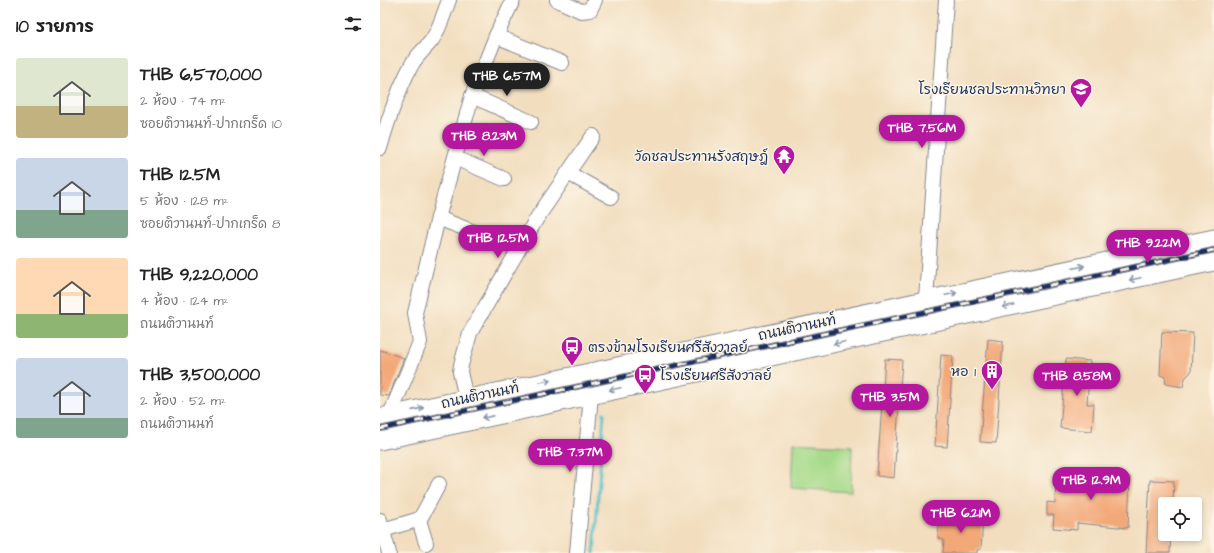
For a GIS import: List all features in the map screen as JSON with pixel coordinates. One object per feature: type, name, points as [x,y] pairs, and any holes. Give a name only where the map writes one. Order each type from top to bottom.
[{"type":"main road","name":"ถนนติวานนท์","points":[[385,416],[1214,238]]},
{"type":"main road","name":"ถนนติวานนท์","points":[[380,441],[1214,262]]},
{"type":"main road","points":[[872,311],[877,334]]},
{"type":"main road","points":[[733,341],[734,365]]},
{"type":"street","points":[[380,148],[389,117],[411,66],[433,38],[449,0]]},
{"type":"street","points":[[385,416],[420,342],[415,313],[438,218],[472,96],[496,36],[513,0]]},
{"type":"street","points":[[557,0],[584,11],[590,10],[595,0]]},
{"type":"street","points":[[926,300],[946,0]]},
{"type":"street","points":[[496,36],[562,63]]},
{"type":"street","points":[[472,96],[531,122]]},
{"type":"street","points":[[466,398],[460,372],[470,333],[537,218],[593,136]]},
{"type":"street","points":[[455,158],[504,179]]},
{"type":"street","points":[[568,173],[611,197]]},
{"type":"street","points":[[438,218],[478,234]]},
{"type":"street","points":[[577,553],[590,395]]},
{"type":"street","points":[[426,543],[419,520],[438,484]]},
{"type":"street","points":[[389,553],[382,525],[419,520]]},
{"type":"green space","points":[[793,443],[852,446],[851,492],[791,488]]},
{"type":"building","points":[[1214,248],[1214,252],[1083,280],[1083,276]]},
{"type":"building","points":[[1162,332],[1193,333],[1191,372],[1185,378],[1183,387],[1166,384],[1165,377],[1160,375]]},
{"type":"building","name":"หอ 1","points":[[988,339],[1003,341],[996,443],[980,442]]},
{"type":"building","points":[[380,350],[404,358],[389,396],[380,395]]},
{"type":"building","points":[[941,355],[953,356],[947,447],[935,446]]},
{"type":"building","points":[[885,359],[902,360],[894,478],[877,476]]},
{"type":"building","points":[[1066,359],[1090,361],[1087,404],[1094,404],[1092,431],[1060,428]]},
{"type":"building","points":[[1063,470],[1079,471],[1079,473],[1130,477],[1128,528],[1077,523],[1077,530],[1053,528],[1054,515],[1047,515],[1047,502],[1055,503],[1056,482],[1062,482]]},
{"type":"building","points":[[1150,480],[1174,481],[1173,497],[1158,497],[1158,541],[1171,541],[1170,553],[1146,553]]},
{"type":"building","points":[[939,516],[983,518],[981,549],[977,550],[977,553],[943,553],[944,540],[938,538]]},
{"type":"waterway","points":[[594,553],[604,413]]},
{"type":"railway","points":[[380,429],[1214,250]]},
{"type":"place","name":"โรงเรียนชลประทานวิทยา","points":[[1081,108]]},
{"type":"place","name":"วัดชลประทานรังสฤษฎ์","points":[[784,176]]},
{"type":"place","name":"ตรงข้ามโรงเรียนศรีสังวาลย์","points":[[572,366]]},
{"type":"place","name":"หอ 1","points":[[992,390]]},
{"type":"place","name":"โรงเรียนศรีสังวาลย์","points":[[645,394]]}]
